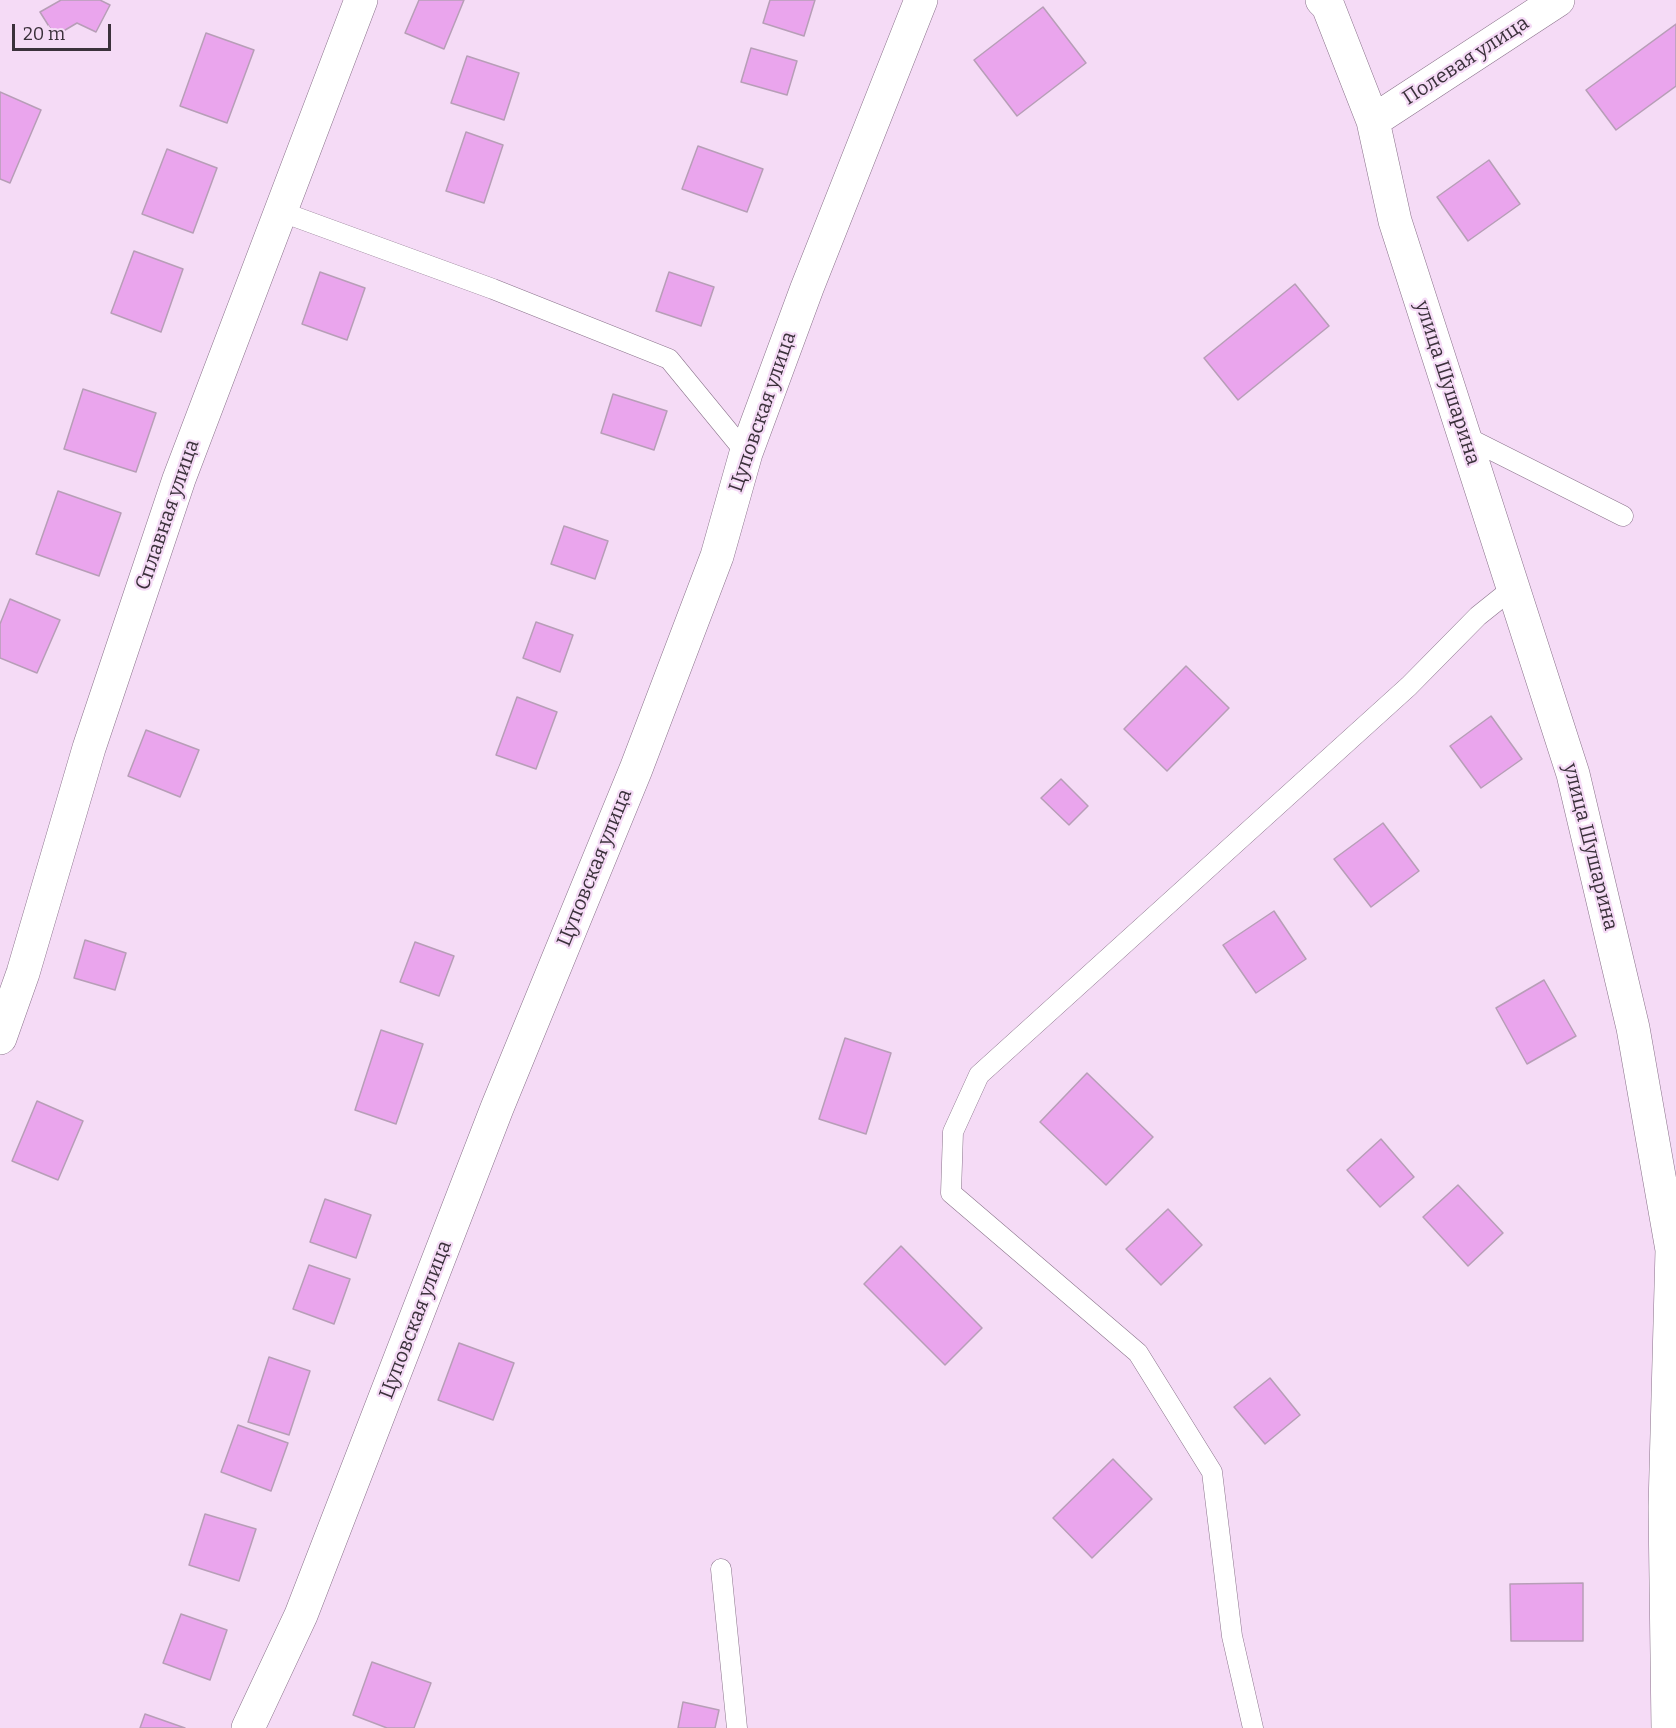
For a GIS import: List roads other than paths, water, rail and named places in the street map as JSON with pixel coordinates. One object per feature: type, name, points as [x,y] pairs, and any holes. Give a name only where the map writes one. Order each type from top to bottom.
[{"type":"street","name":"Сплавная улица","points":[[0,1038],[23,973],[89,748],[179,479],[361,0]]},
{"type":"street","name":"Цуповская улица","points":[[248,1728],[301,1616],[497,1108],[636,769],[717,556],[746,453],[807,288],[921,0]]},
{"type":"street","name":"улица Шушарина","points":[[1322,0],[1328,6],[1373,121],[1395,221],[1573,774],[1634,1028],[1672,1250],[1665,1507],[1668,1728]]},
{"type":"street","name":"Полевая улица","points":[[1373,121],[1558,0]]},
{"type":"lane","points":[[282,212],[493,289],[669,359],[746,453]]},
{"type":"lane","points":[[1464,436],[1623,516]]},
{"type":"lane","points":[[1253,1728],[1232,1636],[1212,1472],[1138,1353],[951,1193],[953,1132],[979,1075],[1409,686],[1478,616],[1513,588]]},
{"type":"lane","points":[[721,1569],[737,1728]]}]
